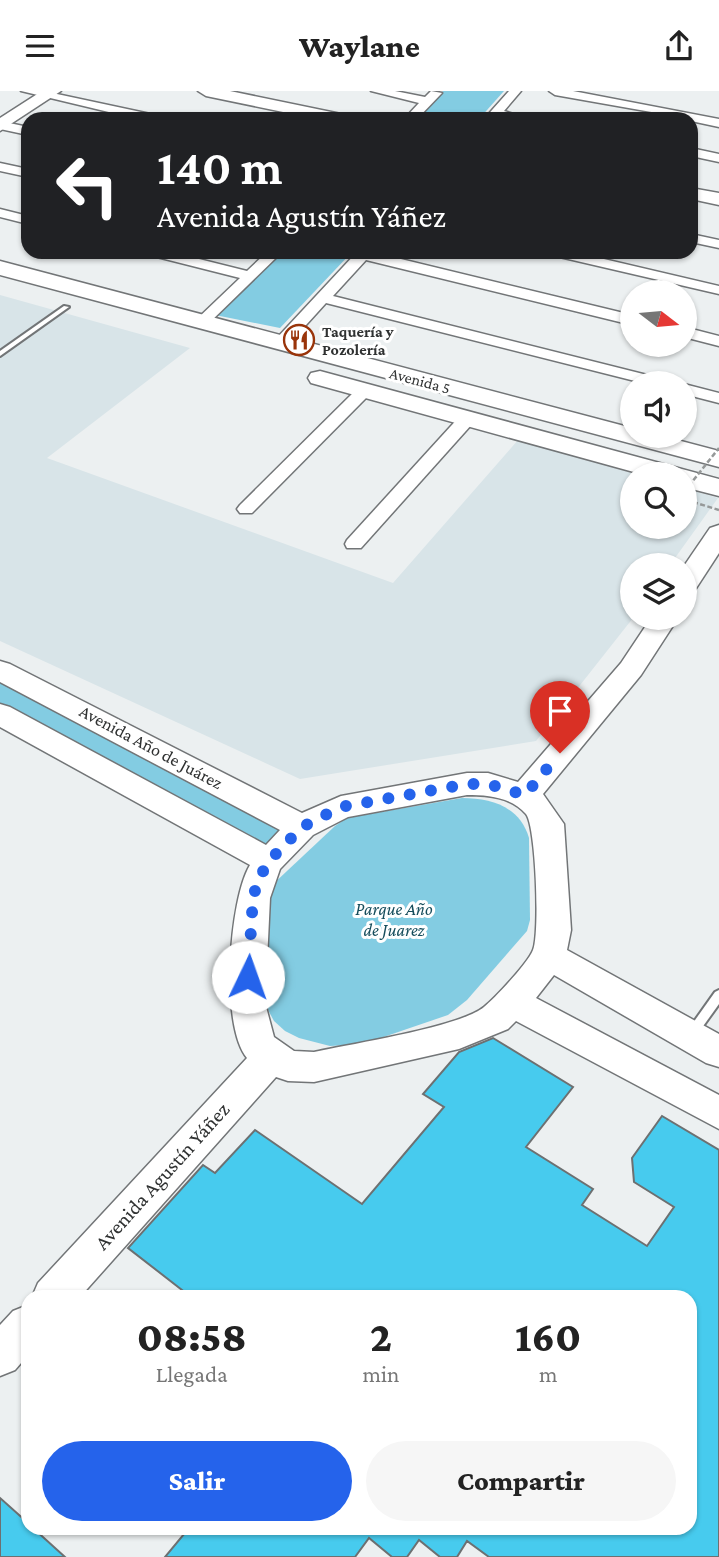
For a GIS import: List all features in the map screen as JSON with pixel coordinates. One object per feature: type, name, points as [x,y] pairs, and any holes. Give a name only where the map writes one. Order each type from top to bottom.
[{"type":"main road","points":[[206,91],[297,112]]},
{"type":"main road","points":[[1,125],[49,93]]},
{"type":"main road","points":[[698,194],[719,198]]},
{"type":"main road","name":"Avenida 5","points":[[0,268],[719,459]]},
{"type":"main road","name":"Avenida 5","points":[[0,289],[626,462]]},
{"type":"main road","points":[[697,482],[719,488]]},
{"type":"main road","points":[[697,567],[719,533]]},
{"type":"main road","points":[[525,795],[631,669],[656,630]]},
{"type":"main road","name":"Avenida Año de Juárez","points":[[0,670],[302,827]]},
{"type":"main road","points":[[0,714],[269,861]]},
{"type":"main road","points":[[467,784],[488,784],[525,795],[538,807],[548,824],[554,930],[549,956],[495,1019],[459,1034],[314,1067],[288,1066],[258,1046],[247,1003],[253,898],[258,880],[269,861],[302,827],[341,807],[467,784]]},
{"type":"main road","points":[[549,956],[705,1044]]},
{"type":"main road","points":[[512,1002],[719,1114]]},
{"type":"main road","name":"Avenida Agustín Yáñez","points":[[59,1290],[272,1056]]},
{"type":"main road","points":[[0,1355],[21,1332]]},
{"type":"street","points":[[27,91],[49,93],[126,112]]},
{"type":"street","points":[[377,91],[428,101]]},
{"type":"street","points":[[417,112],[438,91]]},
{"type":"street","points":[[497,112],[515,91]]},
{"type":"street","points":[[555,91],[663,112]]},
{"type":"street","points":[[698,119],[719,123]]},
{"type":"street","points":[[1,125],[21,129]]},
{"type":"street","points":[[698,154],[719,158]]},
{"type":"street","points":[[0,167],[21,172]]},
{"type":"street","points":[[0,213],[21,218]]},
{"type":"street","points":[[698,240],[719,244]]},
{"type":"street","points":[[182,259],[250,276]]},
{"type":"street","points":[[202,322],[268,259]]},
{"type":"street","points":[[281,343],[359,259]]},
{"type":"street","points":[[388,259],[620,317]]},
{"type":"street","points":[[586,259],[719,290]]},
{"type":"street","points":[[324,298],[620,373]]},
{"type":"street","points":[[697,335],[719,341]]},
{"type":"street","points":[[246,509],[365,390]]},
{"type":"street","points":[[697,392],[719,398]]},
{"type":"street","points":[[354,544],[467,419]]},
{"type":"lane","points":[[0,354],[65,307]]},
{"type":"lane","points":[[705,1044],[719,995]]},
{"type":"path","points":[[697,476],[719,448]]},
{"type":"path","points":[[697,504],[719,510]]},
{"type":"shaded area","points":[[0,295],[190,348],[47,458],[393,583],[518,440],[620,469],[620,539],[689,539],[679,553],[620,553],[620,630],[624,630],[536,741],[300,779],[0,641]]},
{"type":"shaded area","points":[[697,492],[718,498],[697,527]]},
{"type":"green space","points":[[443,91],[504,91],[485,112],[422,112]]},
{"type":"green space","points":[[271,259],[345,259],[280,328],[215,315]]},
{"type":"green space","points":[[0,675],[296,825],[266,855],[0,710]]},
{"type":"green space","name":"Parque Año de Juarez","points":[[462,798],[484,800],[503,806],[525,827],[529,838],[530,920],[527,931],[467,1000],[448,1015],[363,1044],[330,1046],[299,1038],[285,1031],[274,1021],[261,997],[271,886],[347,818]]},
{"type":"building","points":[[493,1038],[573,1087],[526,1147],[593,1189],[582,1205],[647,1246],[674,1207],[634,1182],[632,1158],[662,1116],[719,1150],[719,1557],[489,1557],[467,1541],[457,1557],[440,1557],[419,1540],[407,1557],[392,1557],[369,1538],[355,1557],[165,1557],[183,1535],[697,1535],[697,1290],[182,1290],[128,1248],[203,1165],[215,1173],[255,1130],[362,1204],[444,1107],[423,1094],[459,1052]]},
{"type":"building","points":[[0,1498],[21,1517],[21,1535],[41,1535],[65,1557],[0,1557]]},
{"type":"place","name":"Taquería y Pozolería","points":[[299,340]]},
{"type":"route","points":[[248,977],[253,898],[258,880],[269,861],[302,827],[341,807],[467,784],[488,784],[509,788],[525,795],[560,753]]}]
